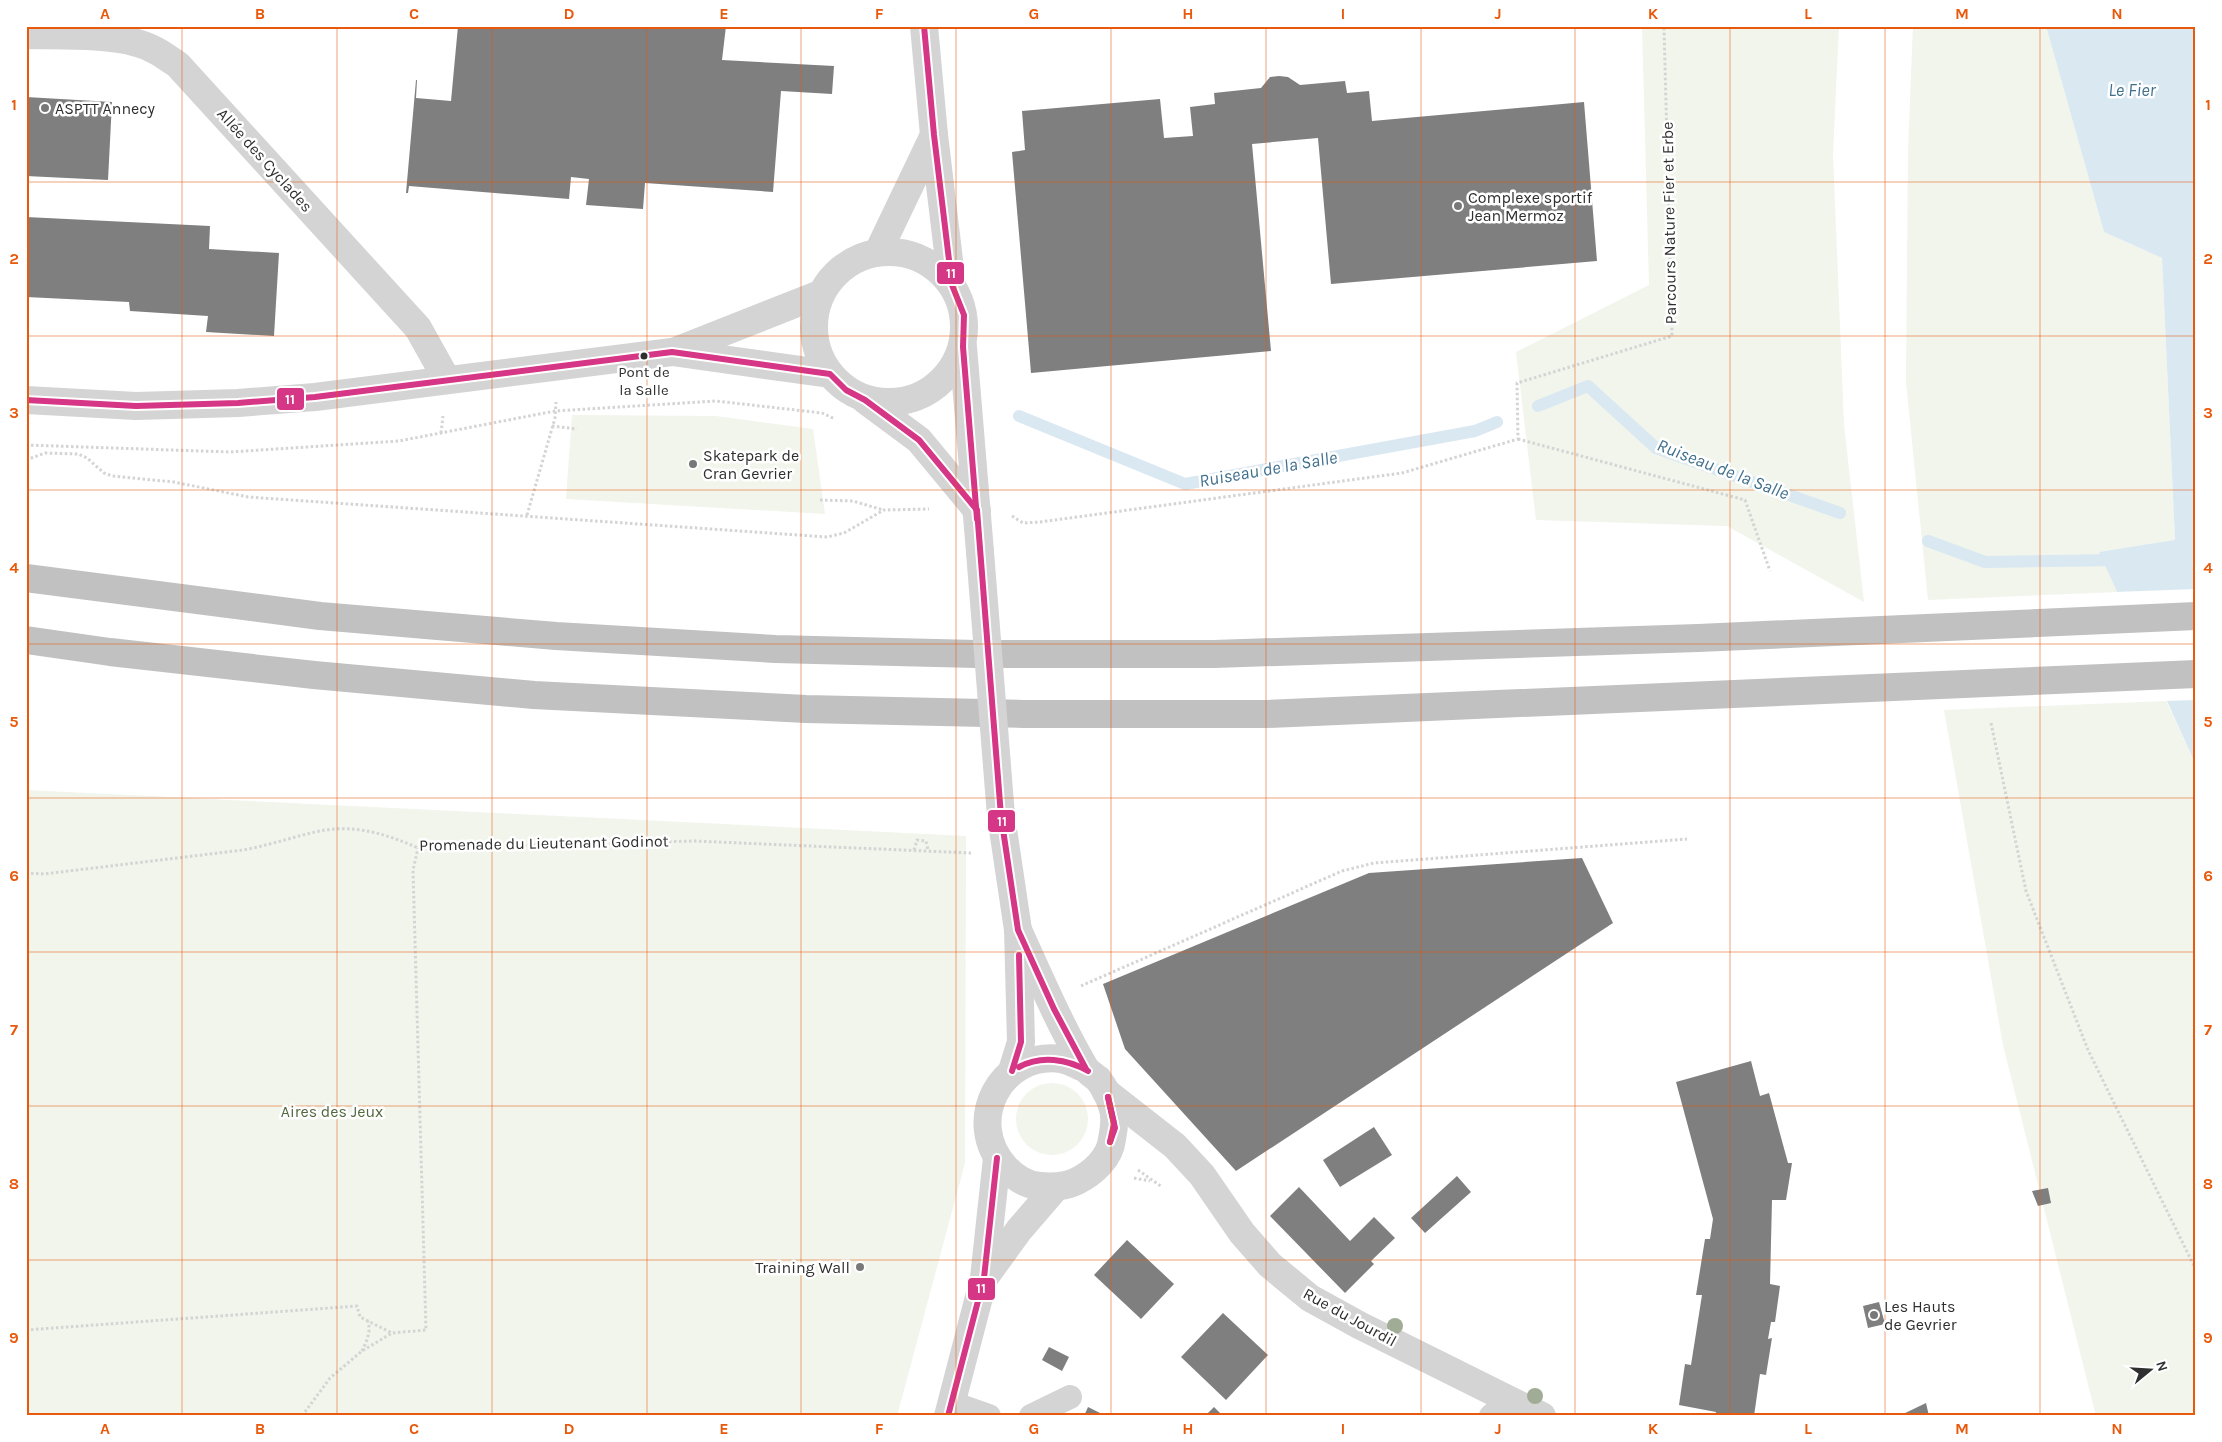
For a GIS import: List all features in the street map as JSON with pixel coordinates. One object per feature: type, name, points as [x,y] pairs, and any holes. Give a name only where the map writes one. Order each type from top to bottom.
[{"type":"highway","points":[[26,578],[320,616],[556,636],[775,649],[976,654],[1214,654],[1698,638],[2196,616]]},
{"type":"highway","points":[[26,640],[110,652],[314,675],[534,695],[806,709],[1024,714],[1267,714],[2196,674]]},
{"type":"street","points":[[924,26],[934,135],[952,285],[964,316],[962,348],[1001,816],[1018,930],[1021,1042],[1012,1071]]},
{"type":"street","name":"Allée des Cyclades","points":[[26,35],[116,39],[138,43],[158,51],[178,65],[418,328],[446,380]]},
{"type":"street","points":[[878,252],[934,135]]},
{"type":"street","points":[[952,285],[932,265],[906,253],[878,252],[844,266],[820,294],[813,321],[816,349],[830,374],[846,390],[865,400],[919,440],[976,510]]},
{"type":"street","points":[[26,400],[136,406],[238,403],[315,397],[672,352],[820,294]]},
{"type":"street","points":[[865,400],[896,403],[925,395],[949,374],[962,348]]},
{"type":"street","points":[[672,352],[830,374]]},
{"type":"street","points":[[1018,930],[1086,1069]]},
{"type":"street","points":[[1061,1059],[1086,1069],[1097,1079],[1106,1092],[1113,1108],[1115,1126],[1112,1143],[1102,1162],[1087,1176],[1072,1184],[1056,1187],[1033,1185],[1012,1175],[997,1158],[987,1136],[987,1112],[996,1088],[1012,1071],[1036,1060],[1061,1059]]},
{"type":"street","name":"Rue du Jourdil","points":[[1106,1092],[1175,1146],[1202,1175],[1248,1239],[1270,1265],[1310,1298],[1500,1408],[1542,1416]]},
{"type":"street","points":[[950,1409],[984,1278],[997,1158]]},
{"type":"street","points":[[984,1278],[1019,1230],[1056,1187]]},
{"type":"lane","points":[[1031,1416],[1070,1398]]},
{"type":"lane","points":[[950,1409],[989,1416]]},
{"type":"path","name":"Parcours Nature Fier et Erbe","points":[[1518,439],[1517,383],[1672,336],[1664,26]]},
{"type":"path","points":[[527,515],[556,405],[551,367]]},
{"type":"path","points":[[26,445],[95,449],[240,451],[399,441],[555,411],[716,401],[822,413],[838,421]]},
{"type":"path","points":[[552,426],[577,430]]},
{"type":"path","points":[[1005,511],[1023,523],[1040,522],[1402,473],[1518,439],[1745,500],[1770,571]]},
{"type":"path","points":[[26,460],[45,453],[78,454],[87,458],[104,473],[112,476],[174,482],[248,497],[827,537],[844,533],[884,510]]},
{"type":"path","points":[[820,500],[852,501],[884,510],[936,509]]},
{"type":"path","points":[[1991,723],[2026,891],[2088,1050],[2196,1270]]},
{"type":"path","name":"Promenade du Lieutenant Godinot","points":[[26,873],[44,874],[243,850],[328,830],[348,829],[391,836],[418,848],[694,841],[1008,854]]},
{"type":"path","points":[[1051,1000],[1342,871],[1374,863],[1687,839]]},
{"type":"path","points":[[914,850],[917,840],[926,841],[928,850]]},
{"type":"path","points":[[302,1416],[330,1378],[362,1351],[392,1333],[426,1330],[413,870],[418,848]]},
{"type":"path","points":[[26,1330],[357,1306],[360,1317],[392,1333]]},
{"type":"path","points":[[362,1351],[370,1329],[367,1321]]},
{"type":"green space","points":[[1642,26],[1839,26],[1833,154],[1844,425],[1864,602],[1727,526],[1536,520],[1516,352],[1649,285]]},
{"type":"green space","points":[[1913,26],[2046,26],[2104,232],[2162,258],[2175,541],[2099,552],[2118,592],[1928,600],[1906,382],[1908,151]]},
{"type":"green space","name":"Skatepark de Cran Gevrier","points":[[572,415],[716,416],[813,429],[825,514],[566,499]]},
{"type":"green space","points":[[2166,701],[2196,765],[2196,1416],[2096,1416],[2003,1045],[1944,710]]},
{"type":"green space","name":"Aires des Jeux","points":[[26,790],[966,836],[965,1163],[897,1416],[26,1416]]},
{"type":"green space","points":[[1059,1083],[1078,1093],[1086,1105],[1088,1119],[1086,1133],[1078,1145],[1066,1153],[1045,1155],[1026,1145],[1018,1133],[1016,1112],[1026,1093],[1038,1085]]},
{"type":"water","name":"Le Fier","points":[[2046,26],[2196,26],[2196,765],[2099,552],[2175,540],[2162,258],[2104,232]]},
{"type":"pier","points":[[2196,589],[2196,700],[2164,701],[2115,592]]},
{"type":"building","points":[[458,26],[726,26],[722,60],[834,66],[832,94],[781,91],[773,192],[645,183],[643,209],[586,205],[589,179],[571,177],[569,199],[409,186],[408,193],[406,193],[416,80],[416,98],[451,101]]},
{"type":"building","name":"Complexe sportif Jean Mermoz","points":[[1270,77],[1288,77],[1300,85],[1345,81],[1347,93],[1369,91],[1372,121],[1584,102],[1597,261],[1331,284],[1318,138],[1252,144],[1271,351],[1031,373],[1012,152],[1025,150],[1022,111],[1160,99],[1164,138],[1193,136],[1190,107],[1215,104],[1214,93],[1261,88]]},
{"type":"building","points":[[26,97],[112,102],[108,180],[26,176]]},
{"type":"building","points":[[26,217],[210,226],[209,249],[279,253],[274,336],[206,332],[208,316],[130,311],[129,302],[26,297]]},
{"type":"building","points":[[1582,858],[1613,923],[1236,1171],[1125,1049],[1103,984],[1369,873]]},
{"type":"building","points":[[1751,1061],[1760,1096],[1769,1093],[1788,1163],[1792,1163],[1786,1200],[1772,1200],[1770,1284],[1780,1286],[1775,1322],[1771,1322],[1768,1339],[1772,1338],[1766,1375],[1760,1374],[1754,1416],[1715,1416],[1716,1412],[1679,1405],[1685,1364],[1691,1365],[1702,1295],[1696,1295],[1705,1239],[1710,1239],[1713,1219],[1676,1082]]},
{"type":"building","points":[[1374,1127],[1392,1155],[1340,1187],[1323,1160]]},
{"type":"building","points":[[1457,1176],[1471,1192],[1425,1233],[1411,1218]]},
{"type":"building","points":[[1299,1187],[1350,1241],[1374,1217],[1395,1238],[1371,1261],[1374,1264],[1345,1293],[1270,1216]]},
{"type":"building","points":[[2048,1188],[2051,1203],[2038,1206],[2032,1191]]},
{"type":"building","points":[[1127,1240],[1174,1284],[1141,1319],[1094,1275]]},
{"type":"building","name":"Les Hauts de Gevrier","points":[[1879,1302],[1885,1324],[1868,1328],[1863,1306]]},
{"type":"building","points":[[1223,1313],[1268,1355],[1226,1400],[1181,1357]]},
{"type":"building","points":[[1049,1347],[1069,1357],[1062,1371],[1042,1360]]},
{"type":"building","points":[[1926,1403],[1929,1416],[1899,1416]]},
{"type":"building","points":[[1088,1407],[1106,1416],[1084,1416]]},
{"type":"building","points":[[1214,1407],[1223,1416],[1205,1416]]},
{"type":"waterway","name":"Ruiseau de la Salle","points":[[1538,406],[1588,386],[1656,448],[1840,513]]},
{"type":"waterway","name":"Ruiseau de la Salle","points":[[1019,416],[1185,484],[1475,431],[1497,422]]},
{"type":"waterway","name":"Ruiseau de la Salle","points":[[1928,541],[1985,562],[2120,560]]},
{"type":"transit line","name":"11","points":[[924,26],[934,135],[952,285],[964,315],[963,347],[977,519]]},
{"type":"transit line","name":"11","points":[[26,400],[136,406],[238,403],[315,397],[672,352],[830,374],[846,390],[865,400],[919,440],[977,510],[1001,816],[1018,930],[1054,1009],[1086,1069]]},
{"type":"transit line","name":"11","points":[[1012,1071],[1021,1042],[1019,955]]},
{"type":"transit line","name":"11","points":[[1019,1067],[1036,1061],[1054,1060],[1063,1061],[1088,1071]]},
{"type":"transit line","name":"11","points":[[1108,1097],[1115,1128],[1110,1142]]},
{"type":"transit line","name":"11","points":[[1108,1097],[1114,1124],[1110,1142]]},
{"type":"transit line","name":"11","points":[[948,1416],[984,1278],[997,1158]]},
{"type":"place","name":"ASPTT Annecy","points":[[45,108]]},
{"type":"place","name":"Complexe sportif Jean Mermoz","points":[[1458,206]]},
{"type":"place","name":"Pont de la Salle","points":[[644,356]]},
{"type":"place","name":"Skatepark de Cran Gevrier","points":[[693,464]]},
{"type":"place","name":"Training Wall","points":[[860,1267]]},
{"type":"place","name":"Les Hauts de Gevrier","points":[[1874,1315]]}]
